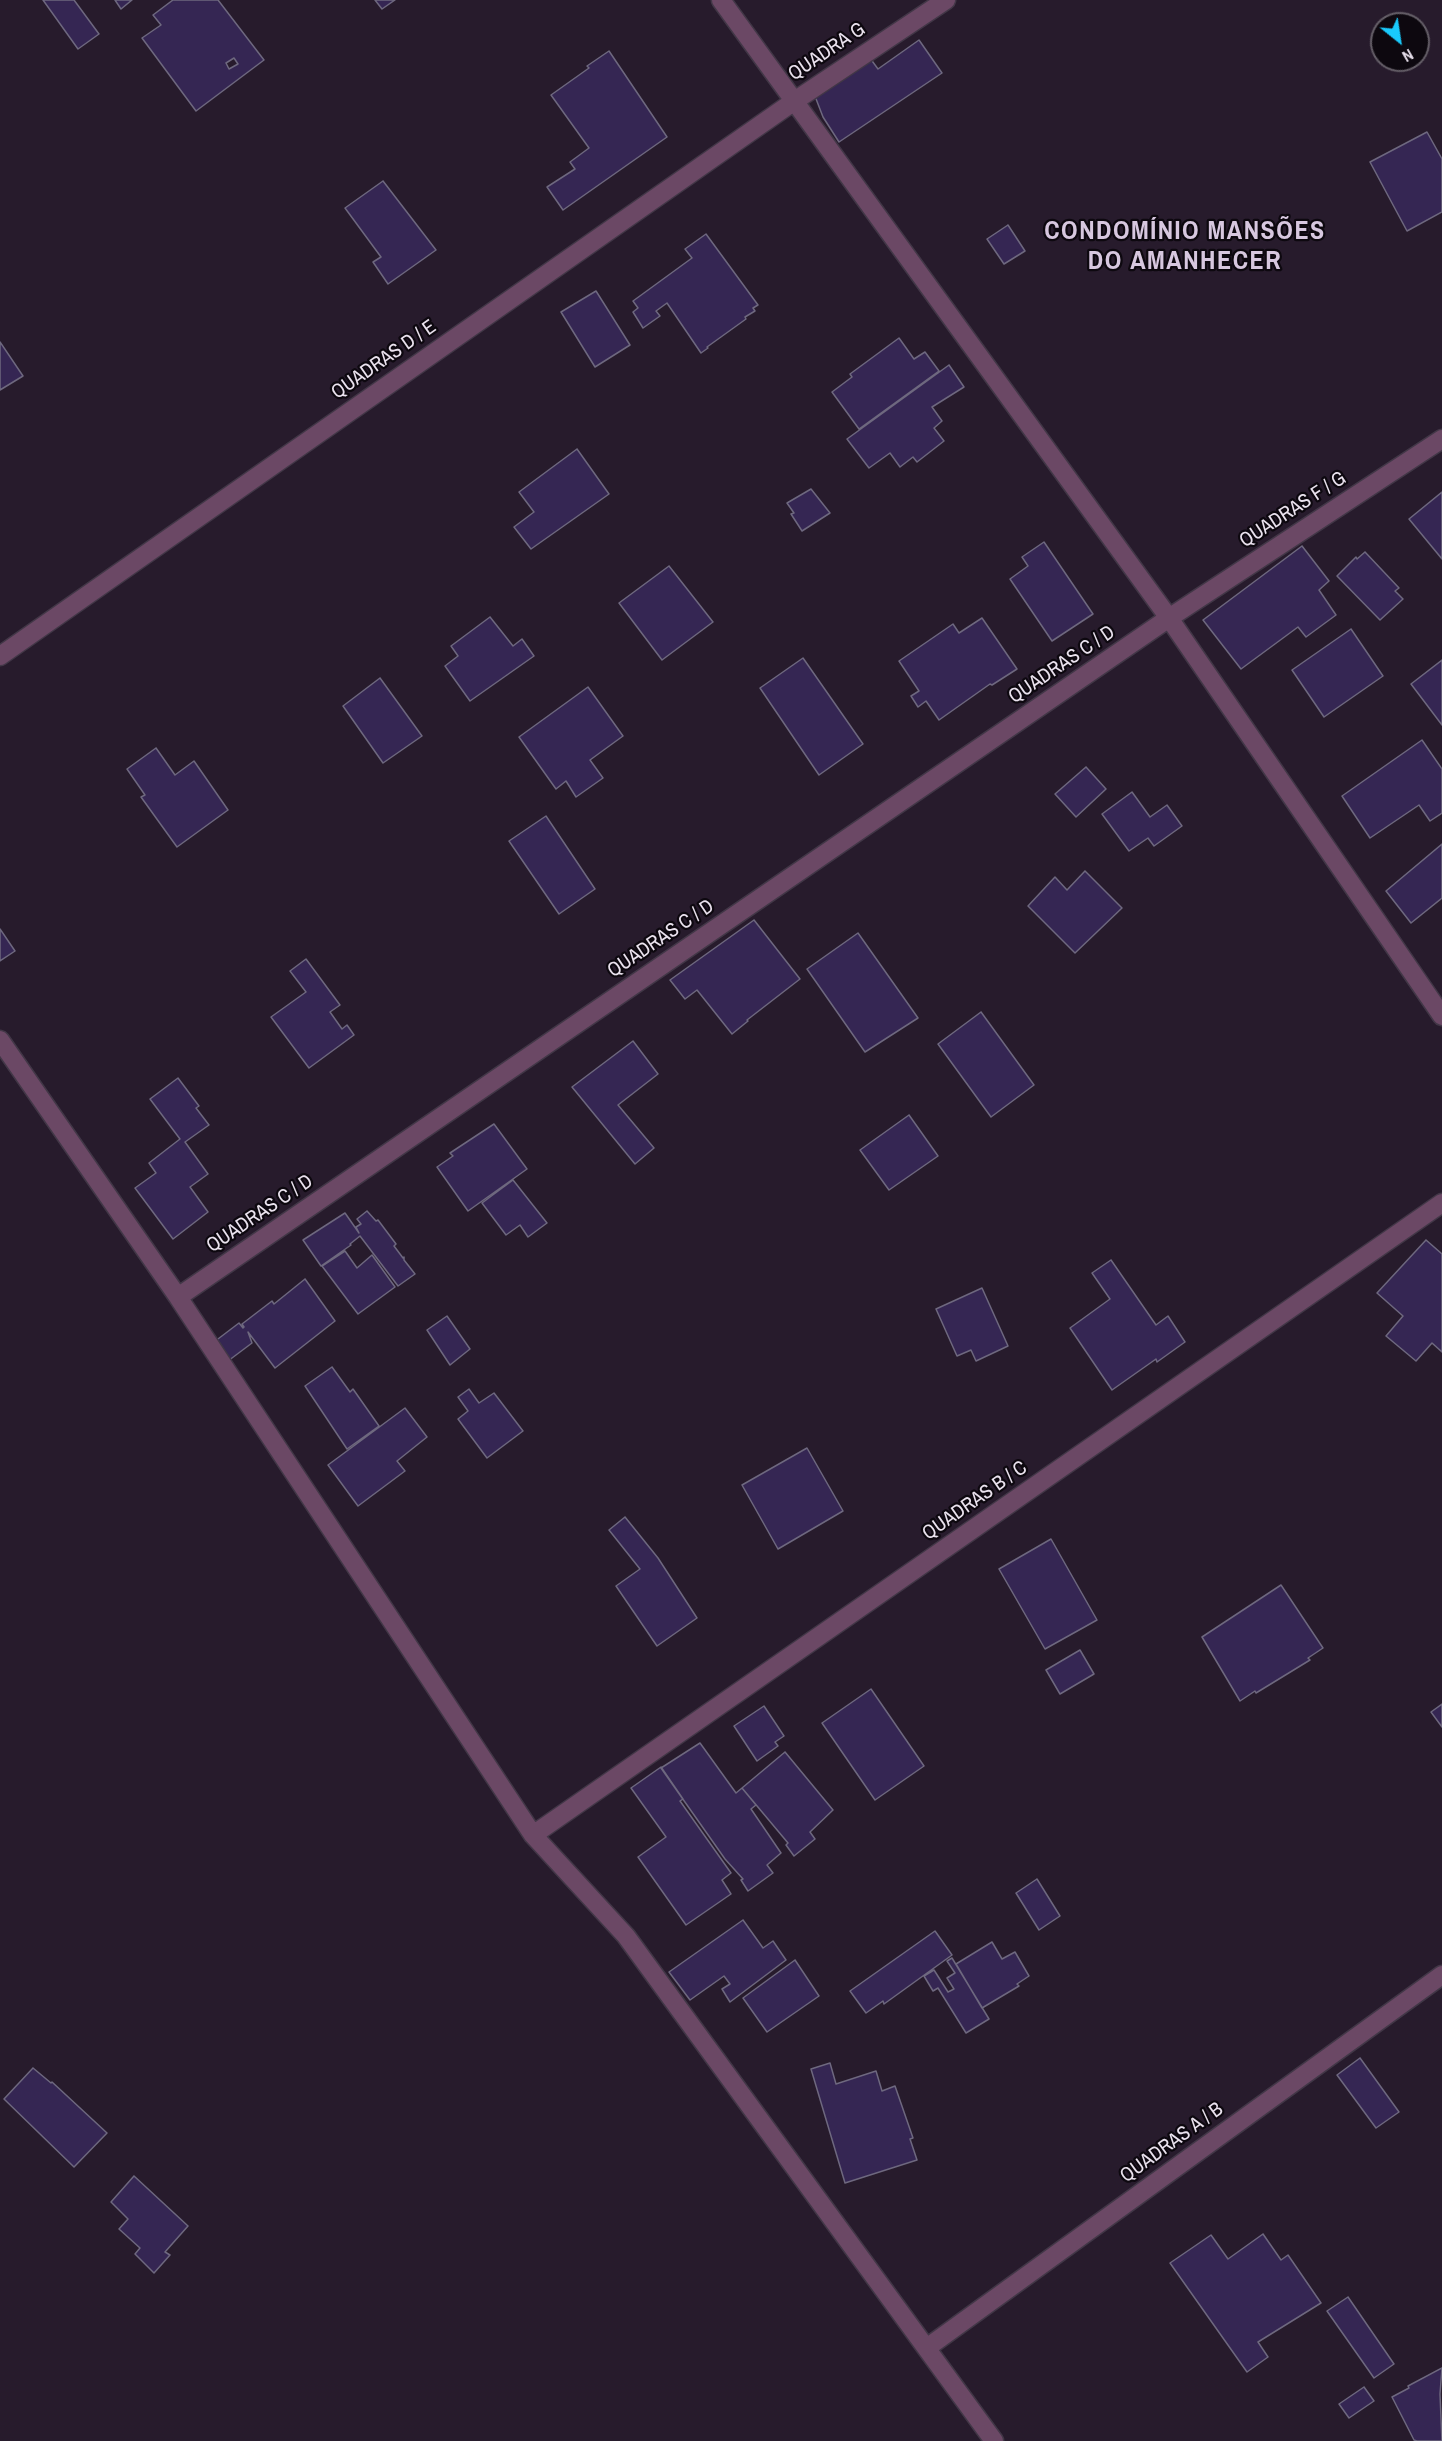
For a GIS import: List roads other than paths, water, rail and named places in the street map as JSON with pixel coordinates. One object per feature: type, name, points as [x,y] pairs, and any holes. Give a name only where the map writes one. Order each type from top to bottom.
[{"type":"street","points":[[722,0],[793,102],[1169,618],[1442,1016]]},
{"type":"street","name":"QUADRA G","points":[[793,102],[945,0]]},
{"type":"street","name":"QUADRAS D / E","points":[[0,656],[793,102]]},
{"type":"street","name":"QUADRAS F / G","points":[[1169,618],[1442,439]]},
{"type":"street","name":"QUADRAS C / D","points":[[178,1297],[1169,618]]},
{"type":"street","points":[[0,1040],[178,1297],[533,1835],[626,1936],[928,2347],[994,2441]]},
{"type":"street","name":"QUADRAS B / C","points":[[533,1835],[1442,1203]]},
{"type":"street","name":"QUADRAS A / B","points":[[928,2347],[1442,1975]]},
{"type":"district","name":"CONDOMÍNIO MANSÕES DO AMANHECER","points":[[1185,247]]}]
